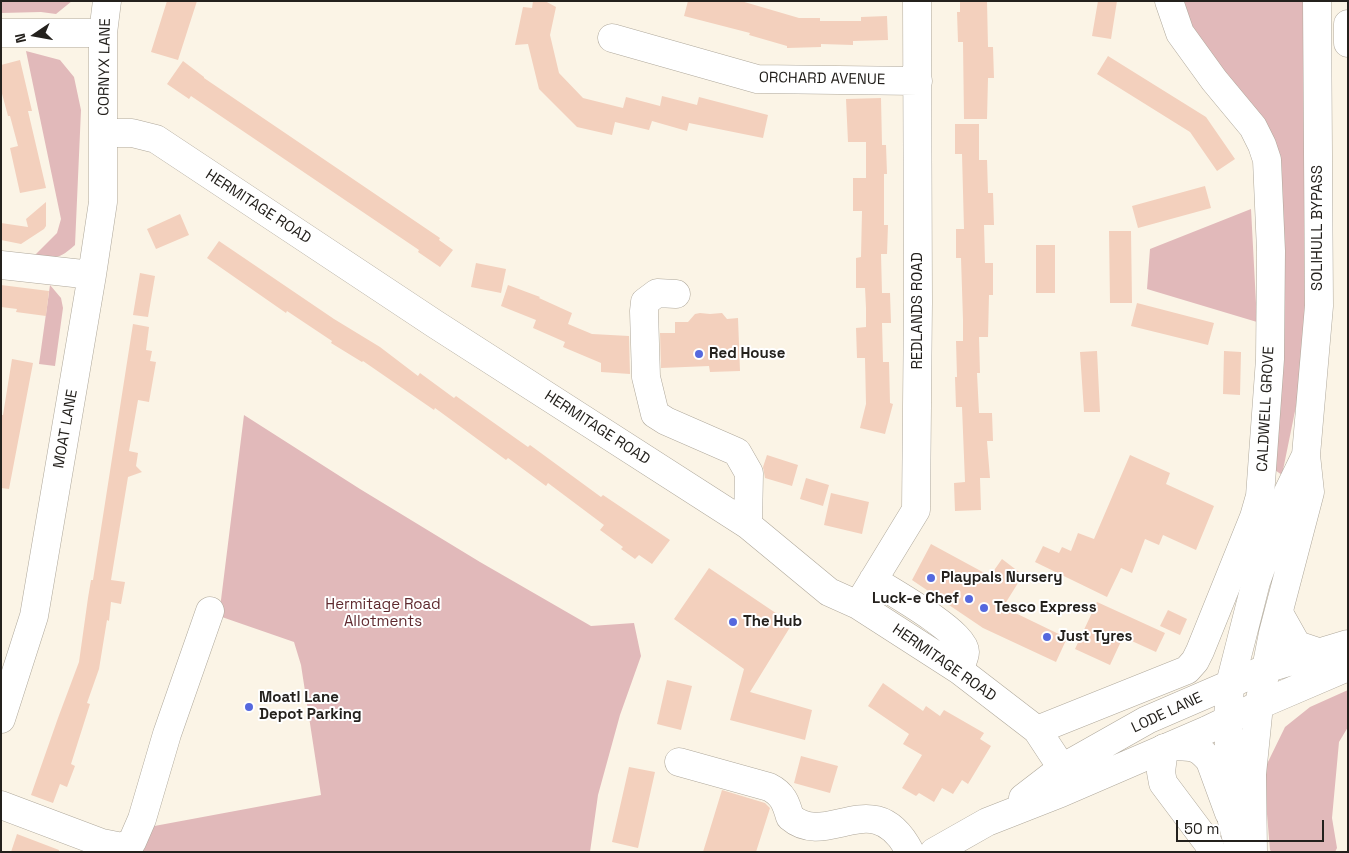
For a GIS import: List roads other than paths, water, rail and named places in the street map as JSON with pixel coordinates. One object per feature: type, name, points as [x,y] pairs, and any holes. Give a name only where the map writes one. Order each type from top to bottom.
[{"type":"main road","name":"CORNYX LANE","points":[[104,133],[103,33],[107,1]]},
{"type":"main road","name":"REDLANDS ROAD","points":[[858,605],[916,510],[918,302],[917,1]]},
{"type":"main road","name":"CALDWELL GROVE","points":[[1037,730],[1187,670],[1195,661],[1200,650],[1254,517],[1260,496],[1270,359],[1271,251],[1267,160],[1253,127],[1214,80],[1180,33],[1169,1]]},
{"type":"main road","name":"SOLIHULL BYPASS","points":[[1250,851],[1252,774],[1259,705],[1265,669],[1310,492],[1306,455],[1319,306],[1318,1]]},
{"type":"main road","points":[[1348,24],[1348,43]]},
{"type":"main road","points":[[1,33],[103,33]]},
{"type":"main road","name":"ORCHARD AVENUE","points":[[612,38],[757,79],[918,81]]},
{"type":"main road","name":"HERMITAGE ROAD","points":[[104,133],[132,133],[156,139],[435,324],[748,525],[829,592],[858,605],[959,670],[1037,730],[1062,768]]},
{"type":"main road","name":"MOAT LANE","points":[[1,719],[34,616],[103,202],[104,133]]},
{"type":"main road","points":[[1,265],[92,275]]},
{"type":"main road","points":[[676,294],[657,293],[646,302],[644,311],[646,377],[655,414],[666,421],[737,452],[749,473],[748,525]]},
{"type":"main road","name":"SOLIHULL BYPASS","points":[[1232,821],[1228,721],[1230,684],[1256,582],[1288,492],[1306,455]]},
{"type":"main road","points":[[873,580],[936,619],[963,644],[966,651],[959,670]]},
{"type":"main road","points":[[1,805],[102,843],[122,847],[132,842],[142,819],[167,734],[210,611]]},
{"type":"main road","points":[[1279,613],[1297,645],[1318,652]]},
{"type":"main road","name":"LODE LANE","points":[[1002,815],[1062,768],[1147,720],[1265,669],[1348,644]]},
{"type":"main road","name":"LODE LANE","points":[[934,852],[1002,815],[1061,793],[1348,667]]},
{"type":"main road","points":[[1212,852],[1208,843],[1163,783],[1161,772],[1167,747],[1195,747],[1205,754],[1210,761],[1232,821],[1250,851]]},
{"type":"main road","points":[[679,762],[769,787],[785,799],[790,818],[808,827],[867,818],[885,822],[892,827],[910,852]]},
{"type":"place","name":"Red House","points":[[699,354]]},
{"type":"place","name":"Playpals Nursery","points":[[931,578]]},
{"type":"place","name":"Luck-e Chef","points":[[969,599]]},
{"type":"place","name":"Tesco Express","points":[[984,608]]},
{"type":"place","name":"The Hub","points":[[733,622]]},
{"type":"place","name":"Just Tyres","points":[[1047,637]]},
{"type":"place","name":"Moatl Lane Depot Parking","points":[[249,707]]},
{"type":"park label","name":"Hermitage Road Allotments","points":[[383,614]]}]
